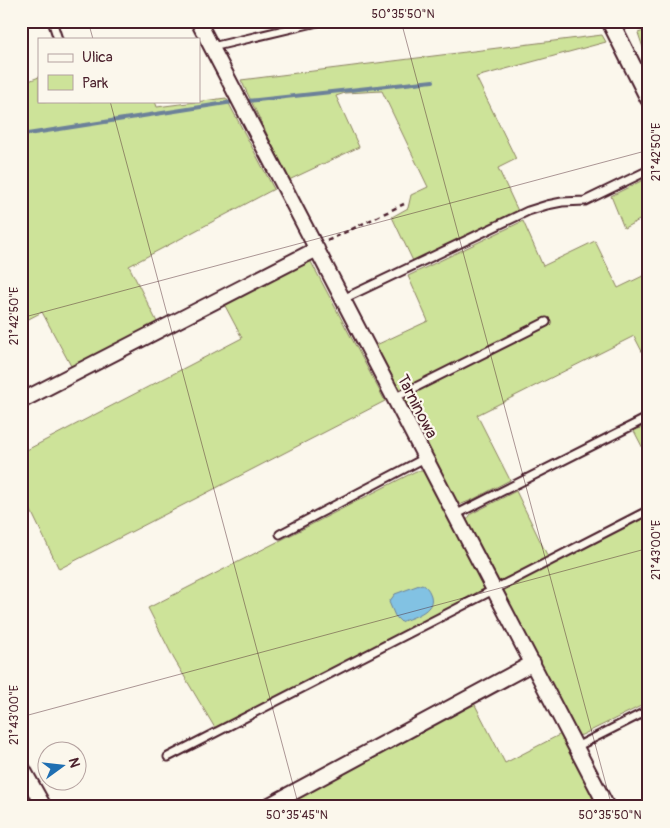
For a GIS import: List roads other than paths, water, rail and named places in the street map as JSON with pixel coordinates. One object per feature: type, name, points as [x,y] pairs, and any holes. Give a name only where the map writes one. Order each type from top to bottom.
[{"type":"street","name":"Tarninowa","points":[[198,21],[607,807]]},
{"type":"street","points":[[610,21],[649,99]]},
{"type":"street","points":[[21,401],[316,248]]},
{"type":"street","points":[[266,807],[533,663]]},
{"type":"street","points":[[21,766],[44,807]]},
{"type":"lane","points":[[52,21],[58,38]]},
{"type":"lane","points":[[212,48],[322,21]]},
{"type":"lane","points":[[343,299],[528,211],[562,202],[585,201],[649,170]]},
{"type":"lane","points":[[394,398],[546,322]]},
{"type":"lane","points":[[455,515],[649,417]]},
{"type":"lane","points":[[280,534],[425,458]]},
{"type":"lane","points":[[168,757],[649,510]]},
{"type":"lane","points":[[576,747],[649,710]]},
{"type":"water","points":[[422,584],[428,589],[431,596],[430,606],[422,613],[401,622],[395,616],[389,602],[395,594]]},
{"type":"waterway","points":[[247,101],[433,81]]},
{"type":"waterway","points":[[21,135],[233,102]]}]
